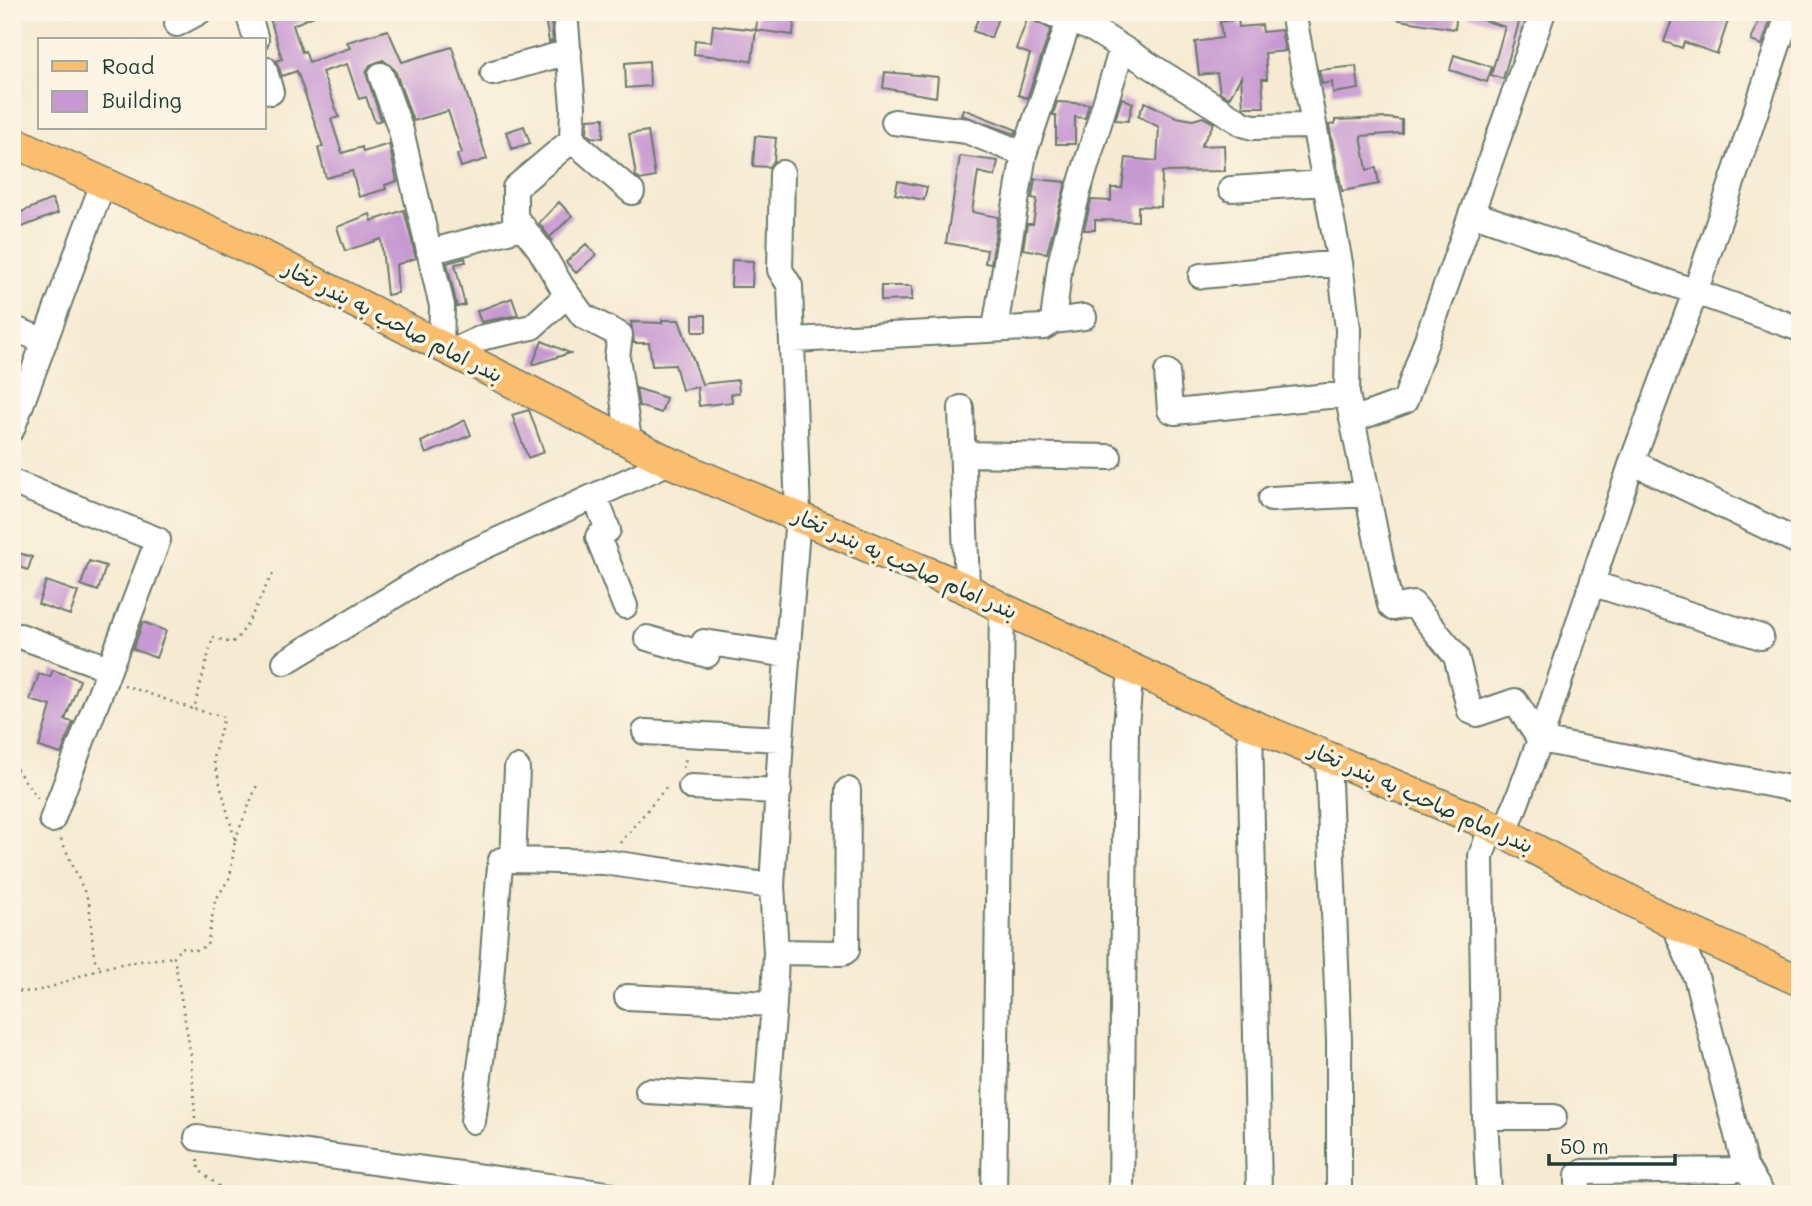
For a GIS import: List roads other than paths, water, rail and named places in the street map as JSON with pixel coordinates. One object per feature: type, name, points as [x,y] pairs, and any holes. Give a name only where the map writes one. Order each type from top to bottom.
[{"type":"main road","name":"بندر امام صاحب به بندر تخار","points":[[18,148],[256,252],[445,351],[669,462],[967,589],[1250,724],[1328,755],[1498,830],[1674,924],[1800,981]]},
{"type":"street","points":[[248,12],[255,38]]},
{"type":"street","points":[[565,12],[572,140],[632,192]]},
{"type":"street","points":[[1293,12],[1340,263],[1348,329],[1347,394],[1390,605],[1393,608],[1413,604],[1456,656],[1470,711],[1477,714],[1515,701],[1540,740],[1800,790]]},
{"type":"street","points":[[1353,420],[1405,401],[1543,12]]},
{"type":"street","points":[[1489,1194],[1485,1117],[1481,856],[1498,830],[1540,740],[1594,584],[1632,462],[1695,293],[1789,12]]},
{"type":"street","points":[[995,328],[1011,215],[1058,17],[1095,21],[1122,48],[1242,124],[1253,127],[1314,126]]},
{"type":"street","points":[[1053,321],[1060,264],[1078,192],[1122,48]]},
{"type":"street","points":[[493,73],[569,52]]},
{"type":"street","points":[[266,75],[271,92]]},
{"type":"street","points":[[381,75],[401,131],[442,306],[445,351],[484,337],[532,327],[567,295]]},
{"type":"street","points":[[894,122],[967,131],[1024,154]]},
{"type":"street","points":[[572,140],[515,188],[515,217],[583,316],[620,335],[617,358],[629,440]]},
{"type":"street","points":[[759,1194],[774,1004],[776,952],[772,886],[798,515],[790,286],[780,270],[782,173]]},
{"type":"street","points":[[12,429],[103,183]]},
{"type":"street","points":[[1231,189],[1325,183]]},
{"type":"street","points":[[1472,213],[1800,329]]},
{"type":"street","points":[[429,252],[523,227]]},
{"type":"street","points":[[1201,276],[1340,263]]},
{"type":"street","points":[[793,340],[1044,327],[1053,321],[1084,317]]},
{"type":"street","points":[[12,328],[45,341]]},
{"type":"street","points":[[1167,372],[1167,404],[1175,412],[1347,394]]},
{"type":"street","points":[[961,408],[967,589]]},
{"type":"street","points":[[963,454],[1110,457]]},
{"type":"street","points":[[285,662],[448,563],[669,462]]},
{"type":"street","points":[[1632,462],[1800,543]]},
{"type":"street","points":[[12,482],[158,540],[52,820]]},
{"type":"street","points":[[1271,499],[1368,494]]},
{"type":"street","points":[[595,496],[608,530],[598,537],[625,606]]},
{"type":"street","points":[[1594,584],[1761,637]]},
{"type":"street","points":[[994,1194],[1002,608]]},
{"type":"street","points":[[20,636],[106,673]]},
{"type":"street","points":[[647,638],[707,655],[704,642],[788,655]]},
{"type":"street","points":[[1121,1194],[1126,726],[1131,669]]},
{"type":"street","points":[[1250,724],[1259,1194]]},
{"type":"street","points":[[645,732],[781,739]]},
{"type":"street","points":[[1328,755],[1339,1041],[1339,1194]]},
{"type":"street","points":[[513,860],[517,768]]},
{"type":"street","points":[[679,782],[779,791]]},
{"type":"street","points":[[776,952],[843,953],[847,950],[848,790]]},
{"type":"street","points":[[473,1121],[490,993],[501,860],[604,862],[772,886]]},
{"type":"street","points":[[1674,924],[1697,980],[1745,1167],[1762,1194]]},
{"type":"street","points":[[627,997],[774,1004]]},
{"type":"street","points":[[648,1091],[765,1098]]},
{"type":"street","points":[[1485,1117],[1554,1117]]},
{"type":"street","points":[[197,1138],[607,1194]]},
{"type":"street","points":[[1578,1194],[1578,1175],[1583,1172],[1734,1170],[1745,1167]]}]
